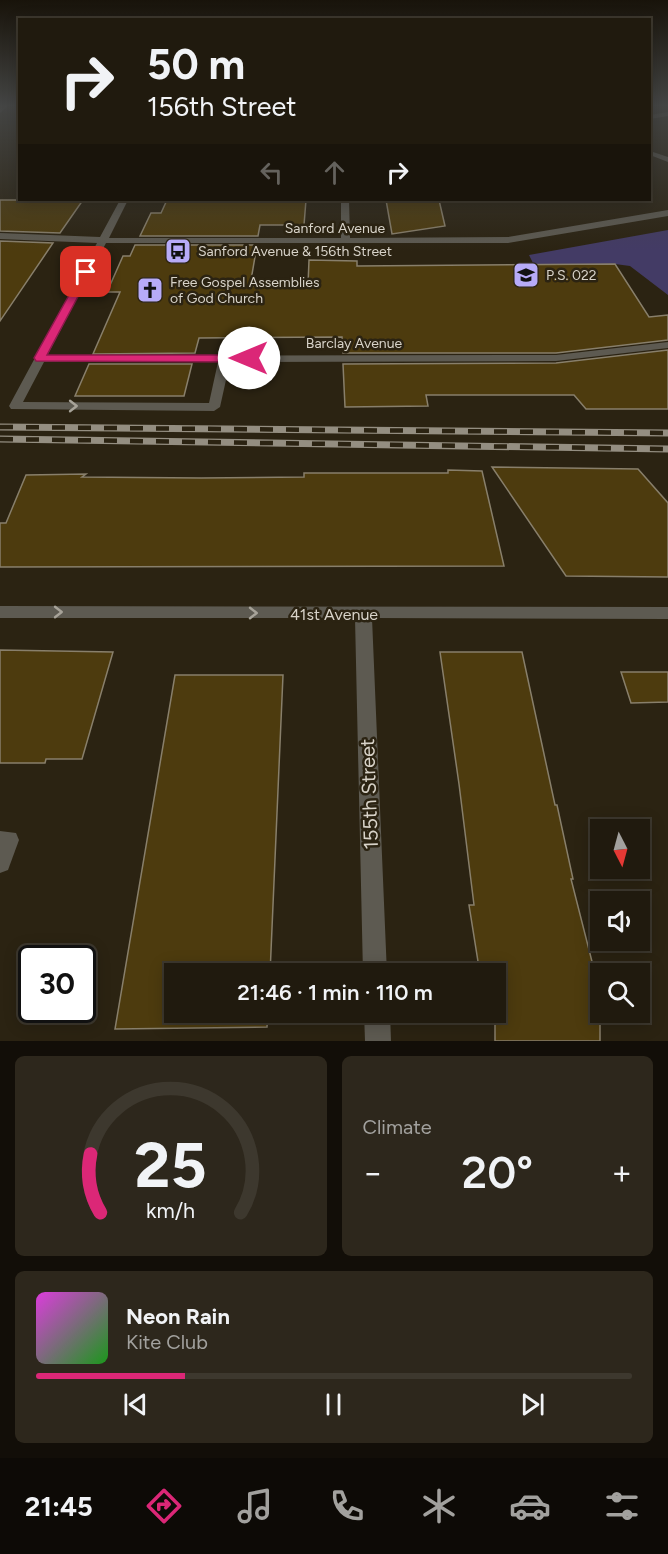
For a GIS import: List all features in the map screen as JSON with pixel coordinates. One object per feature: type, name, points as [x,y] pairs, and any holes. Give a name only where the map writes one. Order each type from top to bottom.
[{"type":"street","points":[[651,154],[668,160]]},
{"type":"street","points":[[123,201],[15,406],[214,407],[225,358]]},
{"type":"street","points":[[345,201],[346,242]]},
{"type":"street","name":"Sanford Avenue","points":[[0,236],[103,241],[508,240],[668,213]]},
{"type":"street","name":"Barclay Avenue","points":[[40,358],[556,358],[668,345]]},
{"type":"street","name":"41st Avenue","points":[[0,612],[668,613]]},
{"type":"street","name":"155th Street","points":[[363,614],[375,963]]},
{"type":"street","points":[[0,840],[8,840],[0,863]]},
{"type":"street","points":[[377,1023],[378,1041]]},
{"type":"shaded area","points":[[668,230],[668,295],[630,266],[615,264],[534,265],[529,255]]},
{"type":"building","points":[[0,200],[82,201],[60,233],[0,231]]},
{"type":"building","points":[[167,201],[306,201],[304,225],[260,225],[258,236],[140,236],[151,213],[161,213]]},
{"type":"building","points":[[386,201],[439,201],[445,226],[392,234]]},
{"type":"building","points":[[0,241],[53,243],[0,321]]},
{"type":"building","points":[[135,245],[257,245],[250,286],[308,285],[309,260],[357,261],[357,266],[615,264],[649,317],[668,315],[668,340],[556,353],[343,353],[342,337],[199,338],[195,353],[93,354],[120,292],[107,292],[123,256],[130,256]]},
{"type":"building","points":[[668,350],[668,409],[586,409],[574,395],[426,395],[428,406],[345,407],[343,364],[556,363]]},
{"type":"building","points":[[89,364],[192,364],[184,396],[75,396]]},
{"type":"building","points":[[492,467],[638,469],[668,503],[668,577],[566,576]]},
{"type":"building","points":[[448,470],[482,471],[504,566],[0,567],[0,523],[6,523],[26,475],[304,477],[304,473],[448,473]]},
{"type":"building","points":[[0,650],[113,652],[82,759],[46,759],[45,763],[0,763]]},
{"type":"building","points":[[440,652],[522,652],[573,879],[571,879],[592,963],[590,963],[590,1023],[600,1023],[600,1041],[495,1041],[495,1023],[506,1023],[506,963],[478,963],[469,905],[474,905]]},
{"type":"building","points":[[621,672],[668,672],[668,702],[631,703]]},
{"type":"building","points":[[175,675],[283,675],[270,963],[164,963],[164,1023],[267,1023],[267,1027],[115,1029]]},
{"type":"railway","points":[[0,427],[668,433]]},
{"type":"railway","points":[[0,439],[668,449]]},
{"type":"place","name":"Sanford Avenue & 156th Street","points":[[178,251]]},
{"type":"place","name":"P.S. 022","points":[[526,275]]},
{"type":"place","name":"Free Gospel Assemblies of God Church","points":[[150,290]]},
{"type":"route","points":[[86,272],[40,358],[249,358]]}]
